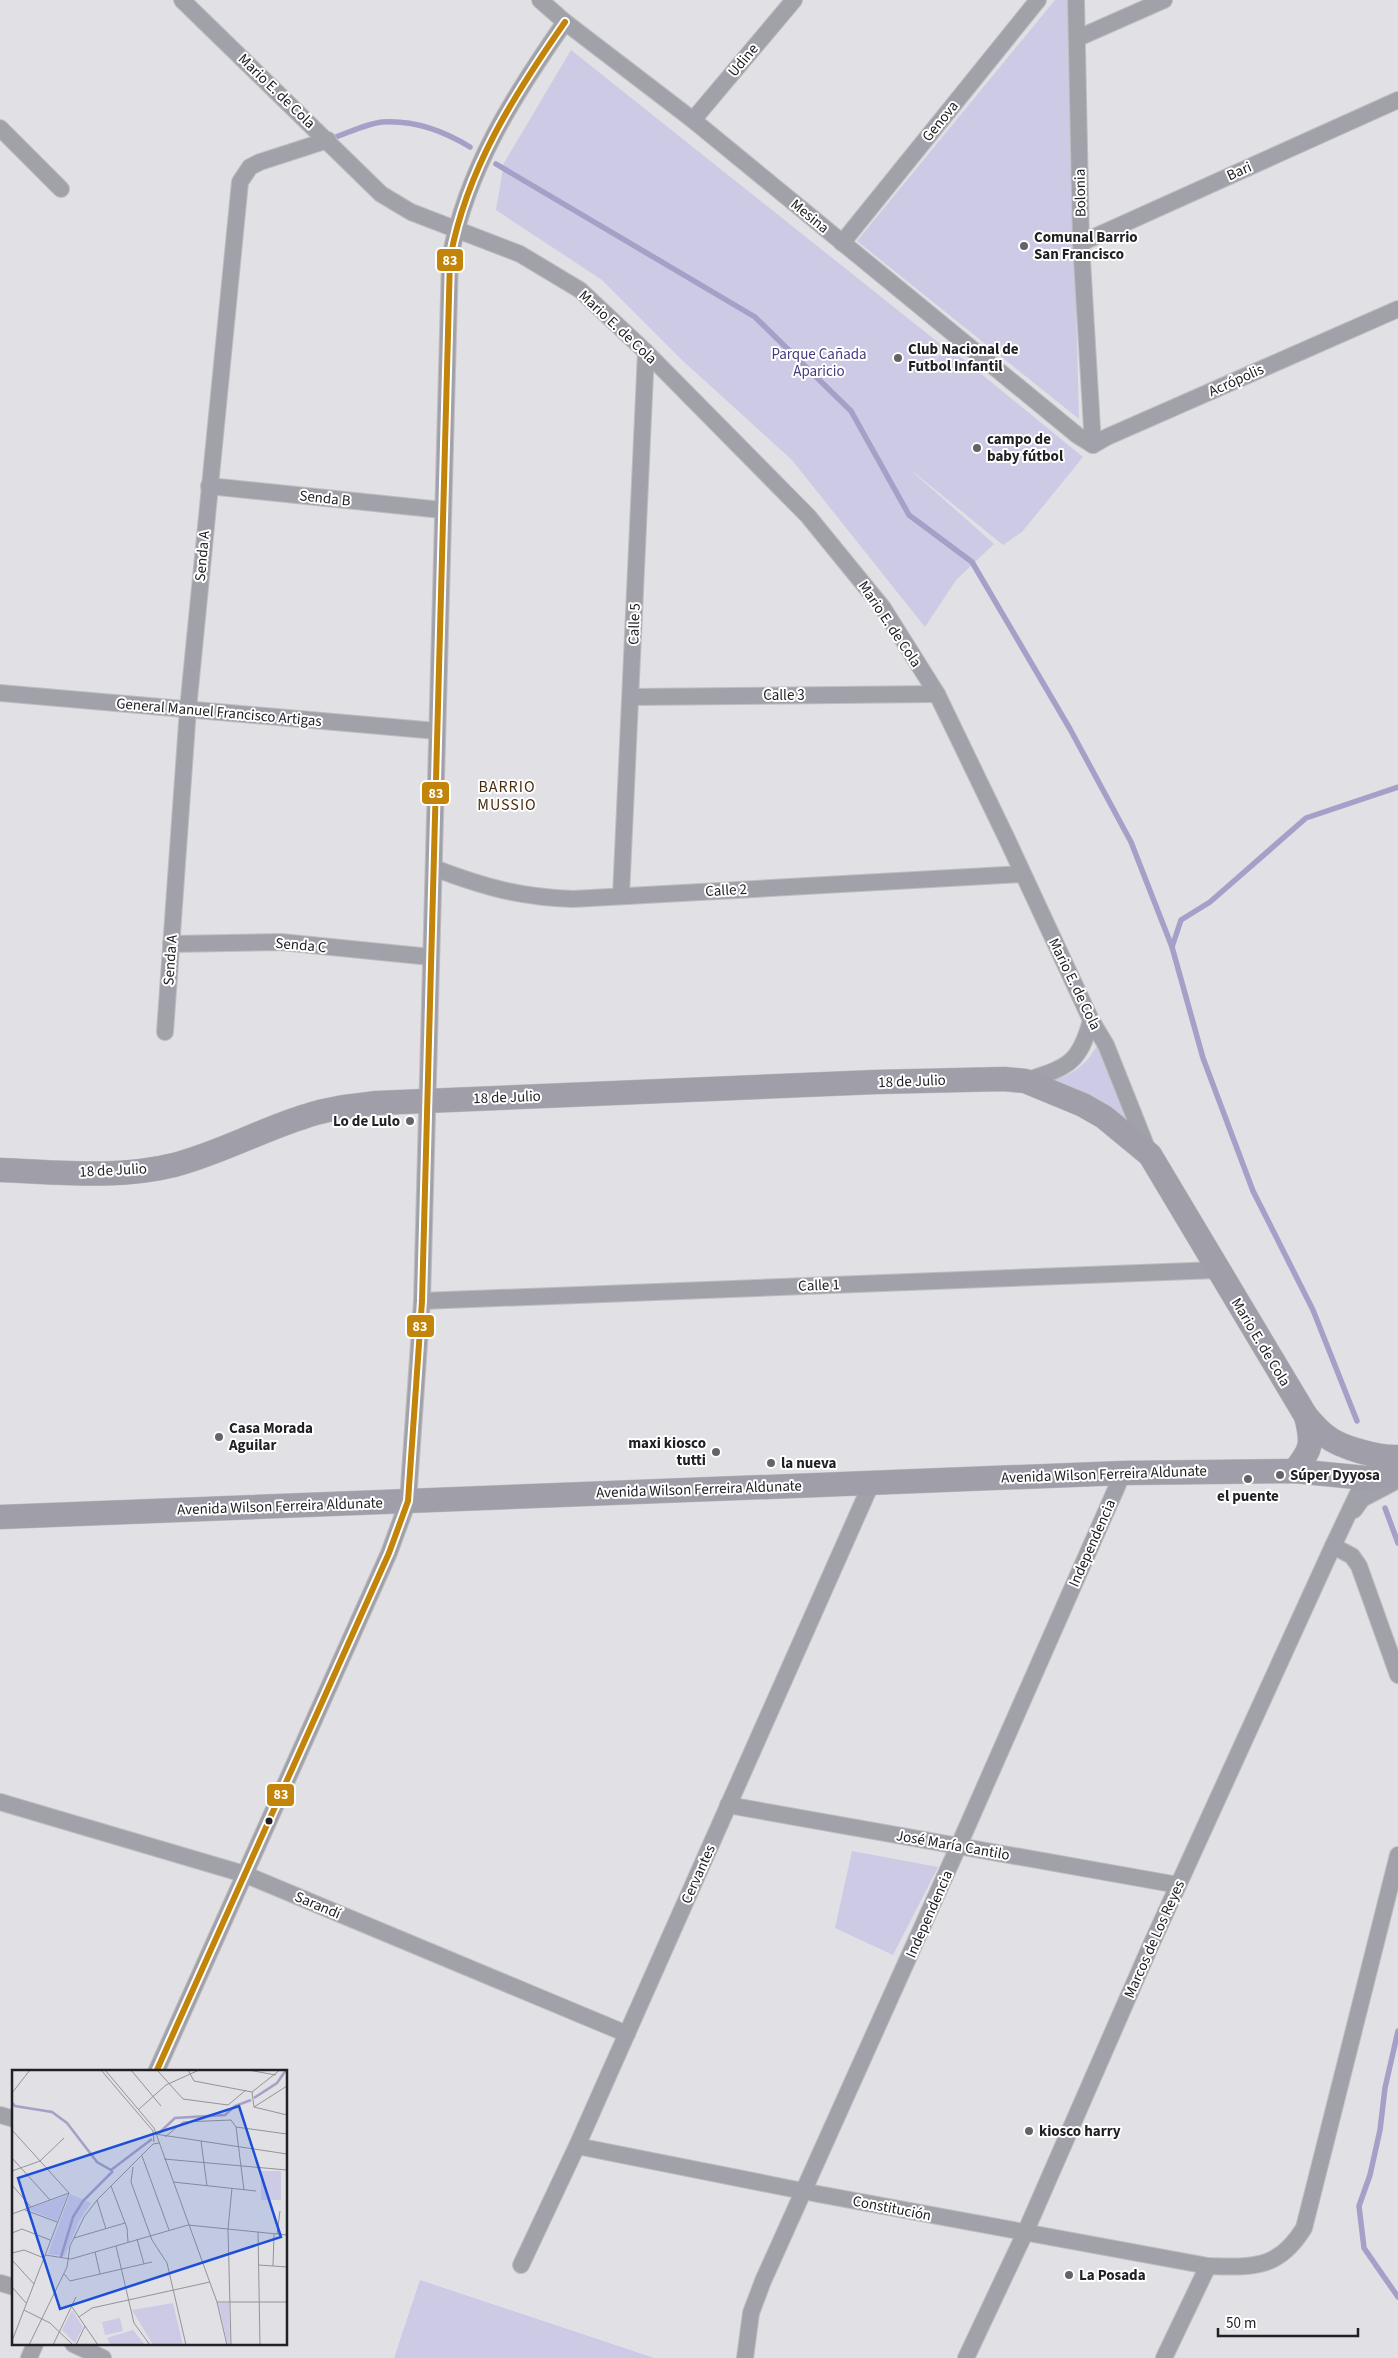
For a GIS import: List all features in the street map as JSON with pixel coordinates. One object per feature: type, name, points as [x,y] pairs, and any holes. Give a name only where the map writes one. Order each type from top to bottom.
[{"type":"street","name":"Mario E. de Cola","points":[[182,0],[328,140],[381,194],[411,212],[520,254],[580,290],[646,352],[808,516],[883,608],[937,694],[1091,1020],[1106,1045],[1150,1155],[1306,1416],[1311,1436],[1309,1454],[1294,1471]]},
{"type":"street","name":"Udine","points":[[693,120],[794,0]]},
{"type":"street","name":"Genova","points":[[842,243],[1038,0]]},
{"type":"street","name":"Bolonia","points":[[1076,0],[1081,243],[1093,445]]},
{"type":"street","points":[[1078,38],[1164,0]]},
{"type":"street","name":"Mesina","points":[[542,1],[565,22],[693,120],[1077,435],[1093,445]]},
{"type":"street","points":[[157,2070],[389,1553],[408,1501],[422,1301],[450,259],[456,228],[485,150],[521,85],[565,22]]},
{"type":"street","name":"Bari","points":[[1081,243],[1398,100]]},
{"type":"street","points":[[0,128],[61,189]]},
{"type":"street","name":"Senda A","points":[[165,1032],[188,710],[240,182],[250,167],[260,162],[328,140]]},
{"type":"street","name":"Acrópolis","points":[[1093,445],[1107,437],[1398,309]]},
{"type":"street","name":"Calle 5","points":[[621,896],[646,352]]},
{"type":"street","name":"Senda B","points":[[209,486],[442,510]]},
{"type":"street","name":"General Manuel Francisco Artigas","points":[[0,693],[437,731]]},
{"type":"street","name":"Calle 3","points":[[631,696],[937,694]]},
{"type":"street","name":"Calle 2","points":[[434,868],[485,887],[539,898],[573,899],[1023,874]]},
{"type":"street","name":"Senda C","points":[[171,944],[281,942],[431,957]]},
{"type":"street","name":"18 de Julio","points":[[1026,1081],[1059,1070],[1076,1058],[1085,1042],[1091,1020]]},
{"type":"street","name":"18 de Julio","points":[[0,1170],[111,1173],[172,1166],[199,1158],[315,1113],[377,1103],[995,1079],[1026,1081],[1083,1105],[1104,1117],[1150,1155]]},
{"type":"street","name":"Calle 1","points":[[422,1301],[1217,1270]]},
{"type":"street","name":"Avenida Wilson Ferreira Aldunate","points":[[1306,1416],[1326,1437],[1350,1448],[1395,1463]]},
{"type":"street","name":"Avenida Wilson Ferreira Aldunate","points":[[0,1517],[1123,1473],[1294,1471],[1366,1478],[1395,1463]]},
{"type":"street","name":"Independencia","points":[[745,2358],[751,2313],[763,2281],[959,1845],[1123,1473]]},
{"type":"street","name":"Marcos de Los Reyes","points":[[966,2358],[1025,2233],[1178,1885],[1366,1478]]},
{"type":"street","name":"Marcos de Los Reyes","points":[[1346,1522],[1362,1499],[1398,1480]]},
{"type":"street","name":"Cervantes","points":[[521,2265],[577,2146],[872,1482]]},
{"type":"street","points":[[1334,1546],[1352,1556],[1359,1566],[1398,1675]]},
{"type":"street","name":"Sarandí","points":[[0,1802],[244,1874],[627,2034]]},
{"type":"street","name":"José María Cantilo","points":[[728,1805],[1178,1885]]},
{"type":"street","name":"Constitución","points":[[577,2146],[803,2192],[1208,2266],[1248,2267],[1268,2263],[1293,2246],[1304,2228],[1398,1855]]},
{"type":"street","points":[[1164,2358],[1208,2266]]},
{"type":"street","points":[[29,2358],[34,2346]]},
{"type":"street","points":[[76,2346],[103,2358]]},
{"type":"green space","points":[[1055,0],[1068,0],[1079,419],[857,241]]},
{"type":"green space","name":"Parque Cañada Aparicio","points":[[571,50],[944,347],[928,369],[947,346],[1083,457],[1022,532],[1003,545],[905,465],[994,544],[956,580],[925,627],[792,460],[683,361],[602,280],[496,210],[504,163]]},
{"type":"green space","points":[[1097,1046],[1138,1137],[1050,1081],[1078,1069]]},
{"type":"green space","points":[[852,1851],[938,1867],[893,1955],[835,1928]]},
{"type":"green space","points":[[420,2280],[654,2358],[394,2358]]},
{"type":"waterway","points":[[330,139],[369,125],[394,122],[428,128],[450,136],[470,147]]},
{"type":"waterway","points":[[496,164],[755,317],[851,411],[909,515],[972,562],[1070,729],[1131,842],[1172,947]]},
{"type":"waterway","points":[[1357,1421],[1313,1310],[1253,1191],[1203,1058],[1172,947],[1181,920],[1210,902],[1306,818],[1398,787]]},
{"type":"waterway","points":[[1385,1508],[1398,1543]]},
{"type":"waterway","points":[[1398,2031],[1385,2088],[1380,2130],[1370,2175],[1359,2206],[1364,2248],[1398,2297]]},
{"type":"transit line","name":"83","points":[[157,2070],[389,1553],[408,1501],[422,1301],[450,259],[457,226],[480,164],[494,134],[528,77],[565,22]]},
{"type":"place","name":"Comunal Barrio San Francisco","points":[[1024,246]]},
{"type":"place","name":"Club Nacional de Futbol Infantil","points":[[898,358]]},
{"type":"place","name":"campo de baby fútbol","points":[[977,448]]},
{"type":"place","name":"Lo de Lulo","points":[[410,1121]]},
{"type":"place","name":"Casa Morada Aguilar","points":[[219,1437]]},
{"type":"place","name":"maxi kiosco tutti","points":[[716,1452]]},
{"type":"place","name":"la nueva","points":[[771,1463]]},
{"type":"place","name":"Súper Dyyosa","points":[[1280,1475]]},
{"type":"place","name":"el puente","points":[[1248,1479]]},
{"type":"place","name":"kiosco harry","points":[[1029,2131]]},
{"type":"place","name":"La Posada","points":[[1069,2275]]},
{"type":"district","name":"BARRIO MUSSIO","points":[[507,795]]}]
